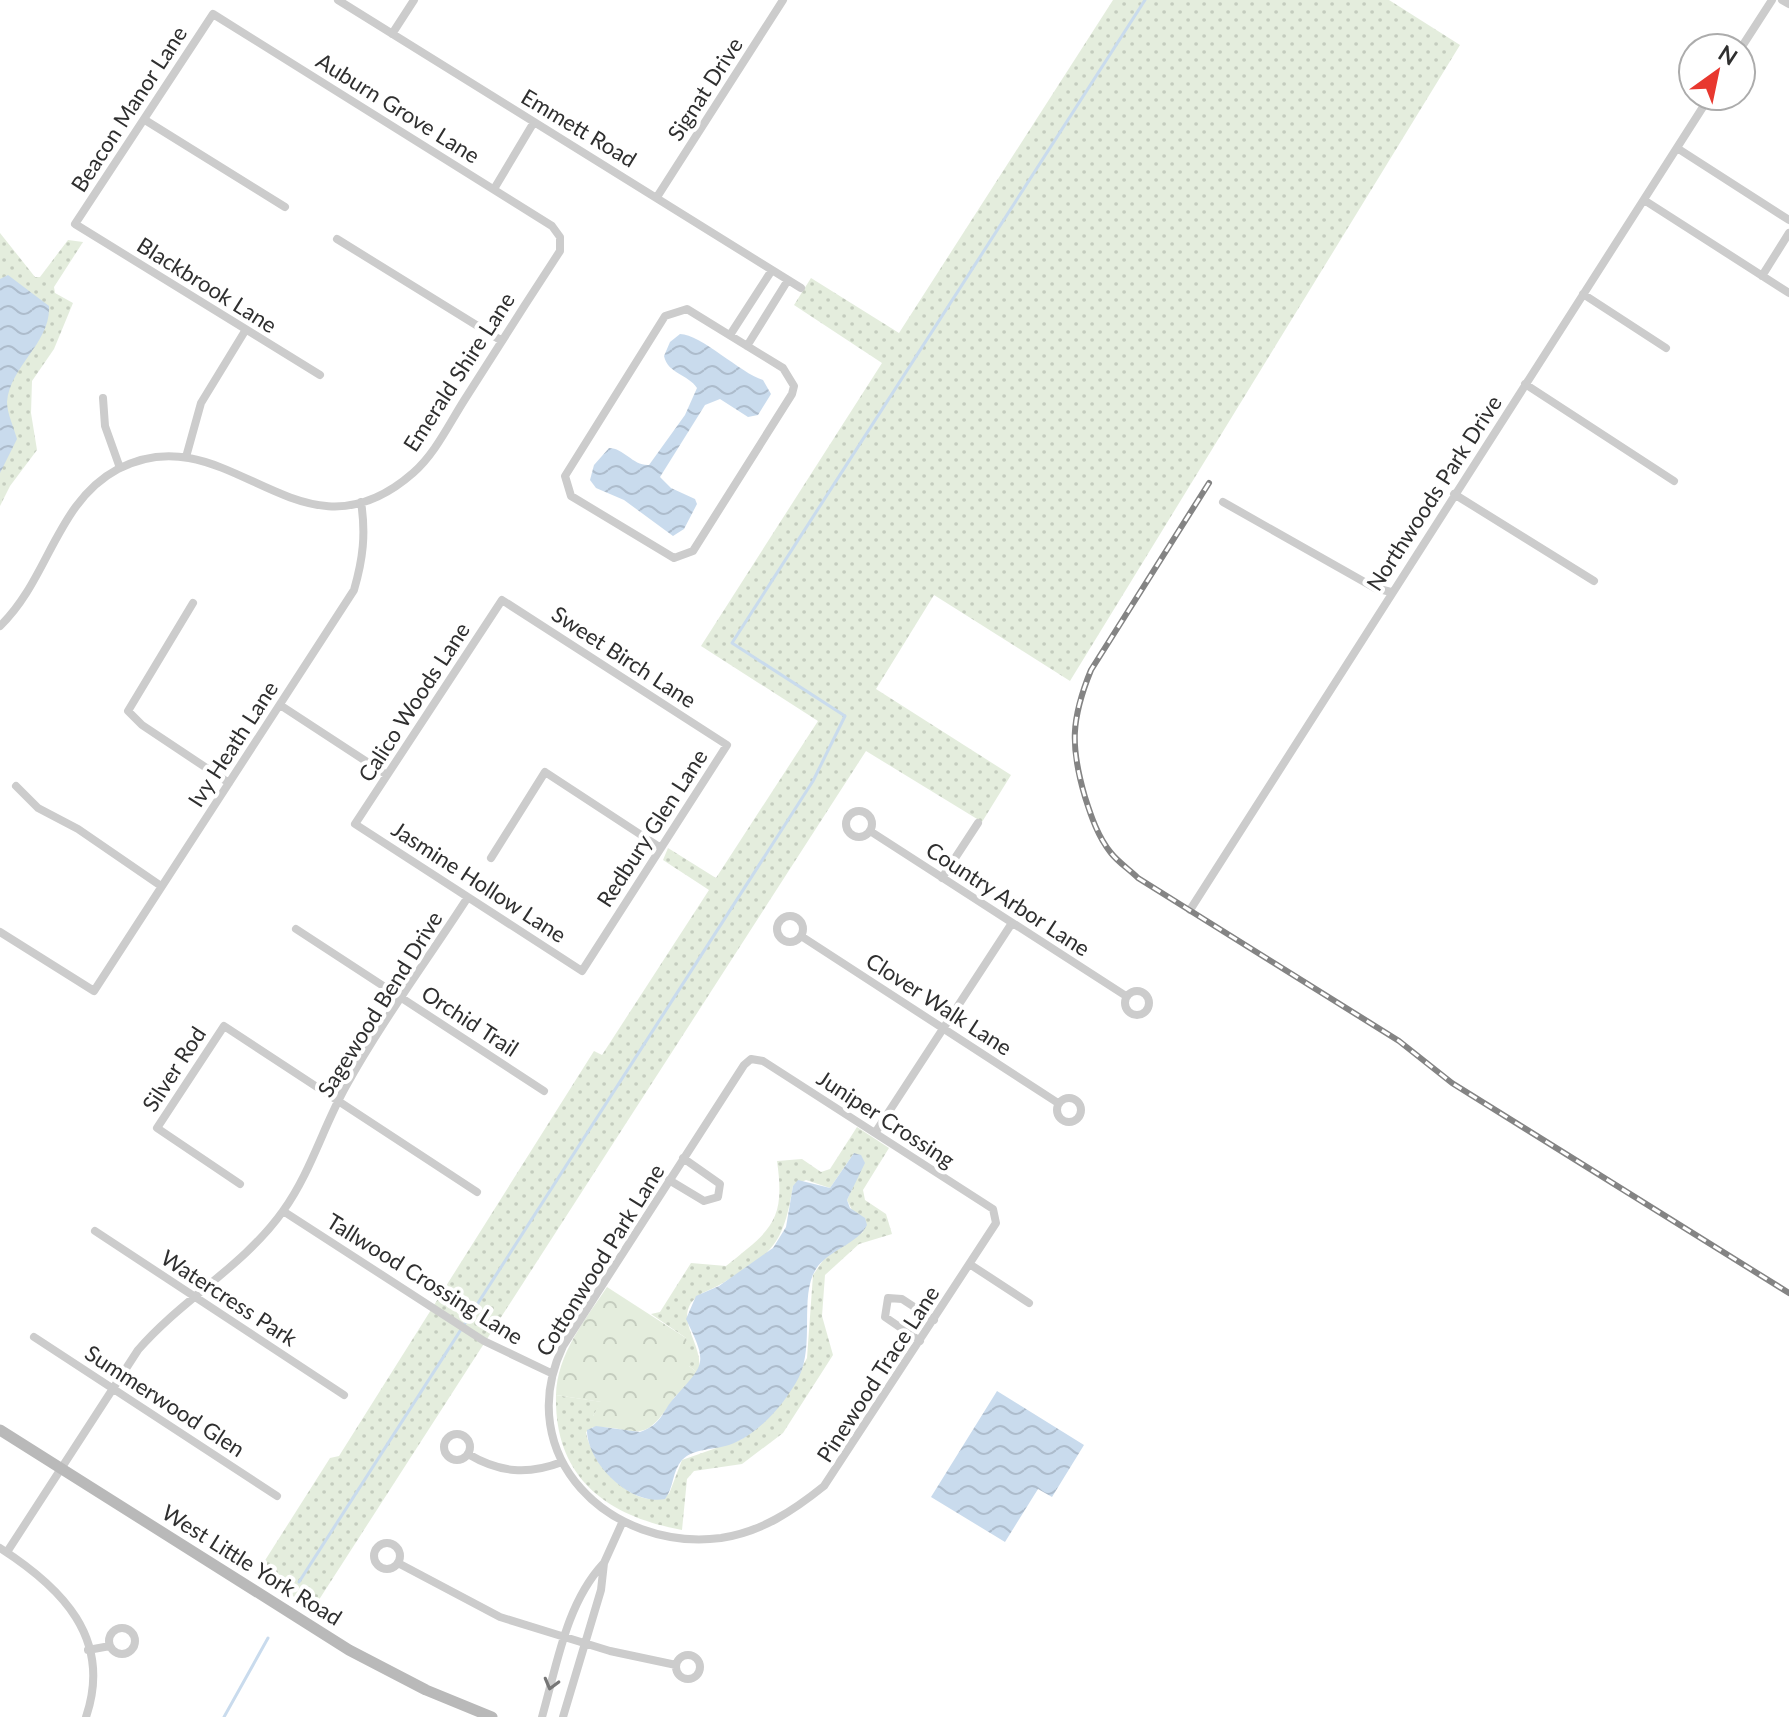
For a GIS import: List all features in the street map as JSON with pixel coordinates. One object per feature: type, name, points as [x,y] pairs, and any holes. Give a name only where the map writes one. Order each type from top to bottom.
[{"type":"main road","name":"West Little York Road","points":[[0,1430],[349,1650],[426,1690],[492,1717]]},
{"type":"street","name":"Emmett Road","points":[[338,0],[801,288]]},
{"type":"street","points":[[392,34],[414,0]]},
{"type":"street","name":"Signat Drive","points":[[657,197],[783,0]]},
{"type":"street","points":[[1751,32],[1772,0]]},
{"type":"street","points":[[1782,0],[1789,4]]},
{"type":"street","name":"Beacon Manor Lane","points":[[75,224],[213,14]]},
{"type":"street","name":"Auburn Grove Lane","points":[[213,14],[552,226],[560,237]]},
{"type":"street","name":"Northwoods Park Drive","points":[[1190,910],[1700,112]]},
{"type":"street","points":[[145,120],[285,207]]},
{"type":"street","points":[[494,189],[534,122]]},
{"type":"street","points":[[1677,148],[1789,220]]},
{"type":"street","points":[[1644,200],[1789,293]]},
{"type":"street","name":"Blackbrook Lane","points":[[75,224],[320,375]]},
{"type":"street","points":[[1762,276],[1789,233]]},
{"type":"street","name":"Emerald Shire Lane","points":[[120,468],[162,457],[186,457],[230,468],[267,491],[297,503],[322,507],[361,502],[392,490],[415,471],[502,341],[560,251],[560,237]]},
{"type":"street","points":[[337,239],[502,341]]},
{"type":"street","points":[[730,335],[772,270]]},
{"type":"street","points":[[747,346],[788,280]]},
{"type":"street","points":[[1583,294],[1666,348]]},
{"type":"street","points":[[750,305],[766,315]]},
{"type":"street","points":[[679,309],[694,312],[747,346],[783,368],[792,380],[792,394],[686,556],[666,556],[571,496],[565,482],[567,470],[665,316],[679,309]]},
{"type":"street","points":[[186,457],[201,403],[245,331]]},
{"type":"street","points":[[1525,384],[1674,481]]},
{"type":"street","points":[[0,626],[30,591],[77,502],[120,468],[105,426],[103,398]]},
{"type":"street","points":[[1454,494],[1594,581]]},
{"type":"street","name":"Ivy Heath Lane","points":[[0,932],[94,991],[354,590],[363,559],[365,528],[361,502]]},
{"type":"street","points":[[1223,502],[1375,588],[1391,592]]},
{"type":"street","name":"Sweet Birch Lane","points":[[502,600],[727,745]]},
{"type":"street","name":"Calico Woods Lane","points":[[355,824],[502,600]]},
{"type":"street","points":[[193,603],[128,711],[142,725],[229,783]]},
{"type":"street","points":[[280,705],[387,775]]},
{"type":"street","name":"Redbury Glen Lane","points":[[582,971],[727,745]]},
{"type":"street","points":[[491,858],[545,772],[661,848]]},
{"type":"street","points":[[16,786],[38,808],[78,829],[161,886]]},
{"type":"street","points":[[942,878],[978,823]]},
{"type":"street","name":"Jasmine Hollow Lane","points":[[355,824],[582,971]]},
{"type":"street","name":"Country Arbor Lane","points":[[870,831],[1126,996]]},
{"type":"street","name":"Sagewood Bend Drive","points":[[3,1550],[112,1388],[162,1322],[258,1242],[283,1211],[313,1158],[338,1101],[468,897]]},
{"type":"street","points":[[875,1133],[1012,923]]},
{"type":"street","name":"Orchid Trail","points":[[296,929],[544,1091]]},
{"type":"street","name":"Clover Walk Lane","points":[[801,936],[1058,1103]]},
{"type":"street","name":"Silver Rod","points":[[240,1184],[157,1128],[224,1026],[338,1101]]},
{"type":"street","name":"Juniper Crossing","points":[[751,1059],[763,1061],[993,1209],[996,1217]]},
{"type":"street","name":"Cottonwood Park Lane","points":[[622,1523],[584,1493],[562,1462],[549,1419],[551,1373],[563,1346],[683,1158],[751,1059]]},
{"type":"street","points":[[338,1101],[477,1192]]},
{"type":"street","points":[[669,1180],[704,1201],[718,1197],[720,1184],[683,1158]]},
{"type":"street","name":"Tallwood Crossing Lane","points":[[283,1211],[484,1341],[551,1373]]},
{"type":"street","name":"Pinewood Trace Lane","points":[[622,1523],[655,1533],[699,1539],[743,1533],[785,1516],[824,1486],[839,1469],[971,1265],[996,1217]]},
{"type":"street","name":"Watercress Park","points":[[95,1231],[344,1395]]},
{"type":"street","points":[[971,1265],[1029,1303]]},
{"type":"street","points":[[920,1341],[885,1317],[888,1298],[902,1299],[934,1320]]},
{"type":"street","name":"Summerwood Glen","points":[[34,1337],[277,1496]]},
{"type":"street","points":[[468,1454],[501,1469],[515,1471],[531,1471],[562,1462]]},
{"type":"street","points":[[563,1717],[601,1590],[604,1563],[622,1523]]},
{"type":"street","points":[[3,1550],[41,1574],[75,1610],[94,1676],[86,1717]]},
{"type":"street","points":[[398,1563],[500,1617],[584,1643],[676,1665]]},
{"type":"street","points":[[542,1717],[564,1637],[588,1580],[604,1563]]},
{"type":"street","points":[[88,1650],[110,1646]]},
{"type":"green space","points":[[1113,0],[1389,0],[1460,45],[1070,681],[934,595],[876,689],[1011,775],[982,822],[866,751],[313,1609],[257,1573],[330,1458],[339,1456],[594,1051],[602,1055],[709,890],[663,860],[668,848],[716,878],[818,721],[701,646],[882,363],[794,305],[811,278],[899,333]]},
{"type":"green space","points":[[0,233],[35,277],[40,277],[68,240],[83,242],[54,287],[55,293],[73,303],[54,349],[32,381],[31,413],[37,450],[10,486],[0,506]]},
{"type":"green space","points":[[857,1127],[889,1148],[863,1190],[865,1200],[886,1214],[892,1234],[859,1244],[825,1275],[822,1316],[833,1355],[783,1433],[742,1464],[694,1471],[687,1479],[682,1530],[630,1515],[609,1503],[590,1488],[575,1470],[564,1449],[556,1395],[602,1402],[593,1416],[593,1427],[586,1432],[593,1452],[615,1481],[634,1494],[647,1498],[669,1494],[682,1460],[742,1439],[770,1416],[787,1395],[807,1358],[813,1275],[824,1259],[863,1232],[847,1200],[853,1187],[854,1153],[830,1188],[806,1180],[793,1186],[785,1222],[773,1246],[753,1264],[691,1303],[687,1319],[698,1355],[698,1373],[689,1366],[686,1338],[651,1314],[660,1312],[691,1263],[726,1266],[764,1233],[776,1212],[779,1198],[777,1161],[802,1159],[821,1172],[830,1169]]},
{"type":"green space","points":[[607,1287],[686,1338],[691,1359],[689,1366],[698,1373],[662,1416],[645,1430],[593,1427],[593,1416],[601,1402],[556,1395],[561,1365],[567,1352]]},
{"type":"water","points":[[8,275],[49,306],[44,332],[10,389],[7,406],[17,439],[0,473],[0,279]]},
{"type":"water","points":[[680,334],[699,340],[763,380],[771,394],[758,415],[748,417],[720,399],[705,405],[660,477],[671,488],[695,499],[697,504],[684,529],[673,536],[624,500],[596,488],[590,480],[594,465],[609,448],[638,463],[649,465],[685,415],[697,388],[670,367],[664,356],[670,342]]},
{"type":"water","points":[[854,1153],[861,1155],[865,1163],[847,1200],[850,1208],[865,1218],[867,1225],[863,1232],[821,1262],[816,1269],[808,1293],[804,1364],[786,1398],[770,1417],[740,1440],[692,1453],[682,1460],[665,1499],[638,1496],[625,1489],[613,1480],[594,1456],[587,1430],[596,1426],[640,1432],[657,1421],[698,1369],[698,1345],[686,1319],[696,1296],[719,1286],[773,1248],[786,1227],[793,1186],[798,1180],[830,1188]]},
{"type":"water","points":[[997,1391],[1084,1445],[1052,1497],[1038,1489],[1005,1542],[931,1497]]},
{"type":"waterway","points":[[299,1582],[813,781],[845,716],[732,643],[1145,0]]},
{"type":"waterway","points":[[224,1717],[268,1638]]},
{"type":"railway","points":[[1209,483],[1091,670],[1080,703],[1075,733],[1077,763],[1090,812],[1106,847],[1138,878],[1399,1041],[1452,1083],[1789,1293]]}]
